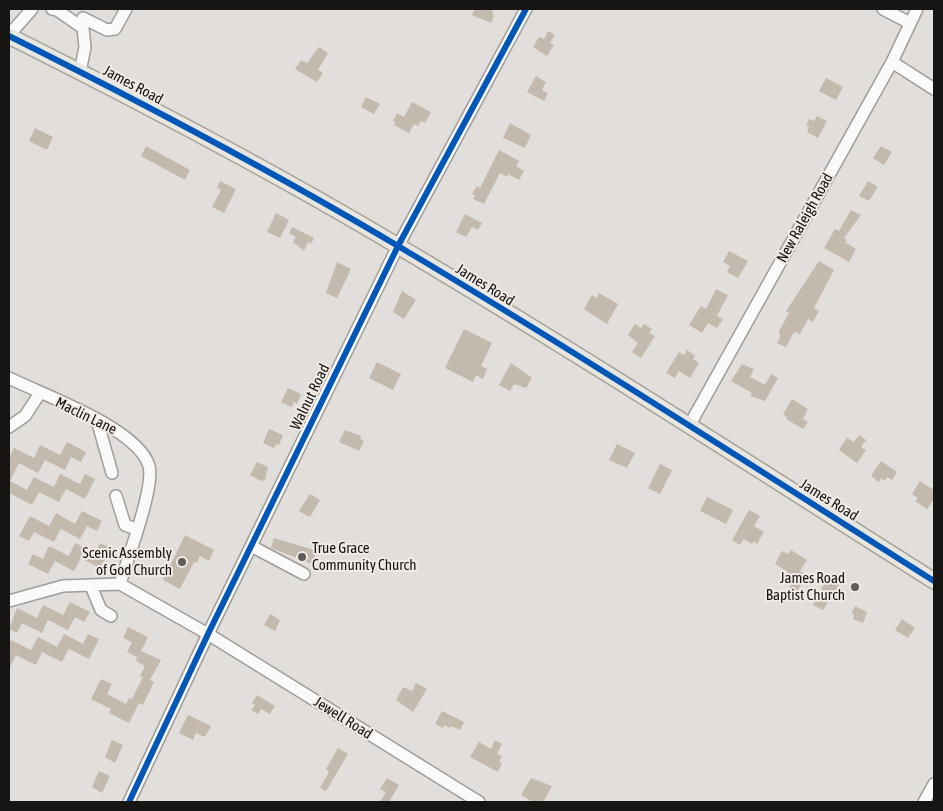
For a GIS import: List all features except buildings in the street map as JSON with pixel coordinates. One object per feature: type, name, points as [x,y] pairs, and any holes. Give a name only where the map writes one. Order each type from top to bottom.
[{"type":"main road","name":"James Road","points":[[9,36],[131,97],[398,246],[690,426],[934,581]]},
{"type":"street","points":[[52,9],[84,18],[107,30],[116,29],[126,9]]},
{"type":"street","name":"Walnut Road","points":[[129,802],[208,634],[398,246],[526,9]]},
{"type":"street","points":[[883,9],[910,23]]},
{"type":"street","name":"New Raleigh Road","points":[[690,426],[892,62],[918,9]]},
{"type":"street","points":[[9,36],[30,10]]},
{"type":"street","points":[[80,72],[85,47],[84,18]]},
{"type":"street","points":[[892,62],[934,89]]},
{"type":"street","name":"Maclin Lane","points":[[9,378],[110,425],[135,443],[149,466],[148,486],[120,584]]},
{"type":"street","points":[[9,427],[25,416],[40,393]]},
{"type":"street","points":[[97,420],[112,473]]},
{"type":"street","points":[[116,496],[125,525],[136,529]]},
{"type":"street","points":[[251,546],[304,574]]},
{"type":"street","points":[[9,601],[64,586],[120,584]]},
{"type":"street","name":"Jewell Road","points":[[120,584],[208,634],[479,802]]},
{"type":"street","points":[[91,586],[101,610],[111,616]]},
{"type":"street","points":[[924,802],[934,784]]},
{"type":"cycle path","points":[[129,802],[208,634],[398,246],[526,9]]},
{"type":"cycle path","points":[[9,36],[206,138],[398,246],[601,370],[934,581]]},
{"type":"place","name":"True Grace Community Church","points":[[302,557]]},
{"type":"place","name":"Scenic Assembly of God Church","points":[[182,562]]},
{"type":"place","name":"James Road Baptist Church","points":[[855,587]]}]
